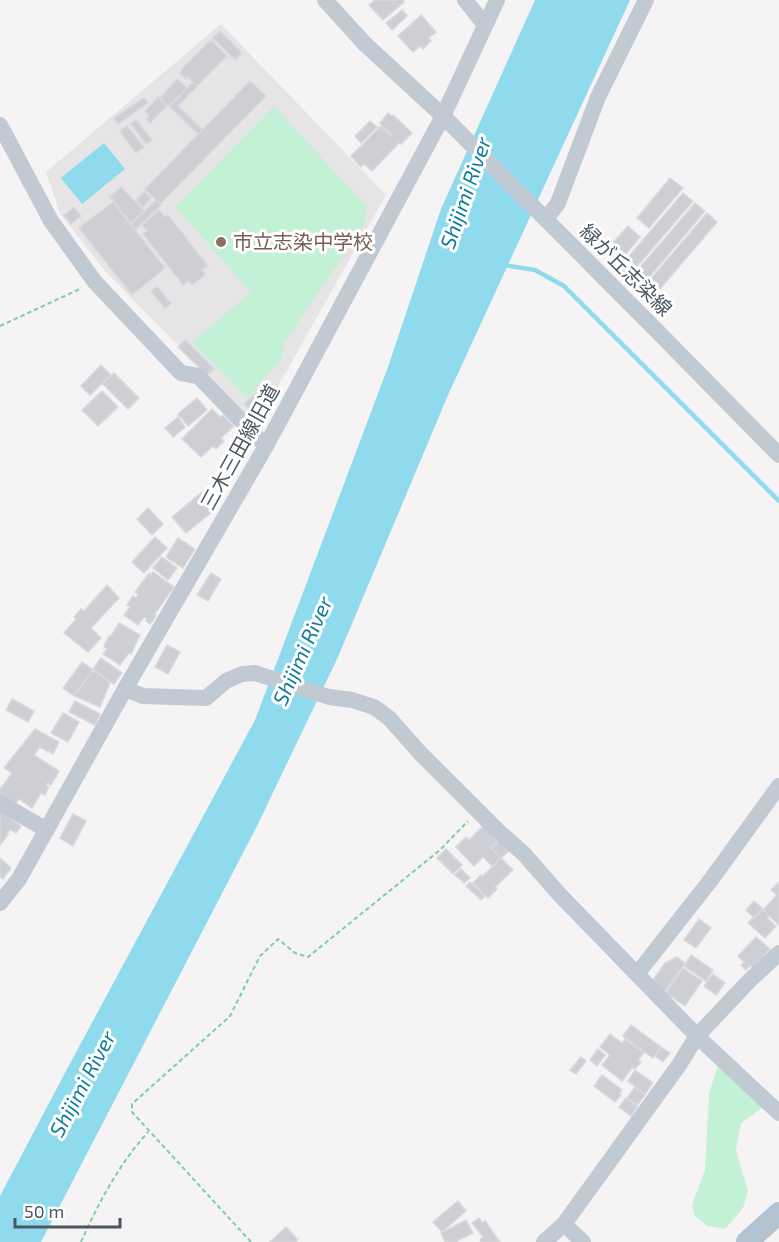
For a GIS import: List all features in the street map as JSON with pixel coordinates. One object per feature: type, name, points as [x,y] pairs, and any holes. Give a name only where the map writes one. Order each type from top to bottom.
[{"type":"main road","points":[[747,1242],[779,1213]]},
{"type":"street","name":"緑が丘志染線","points":[[325,0],[364,44],[443,116],[779,455]]},
{"type":"street","points":[[465,0],[485,25]]},
{"type":"street","name":"三木三田線旧道","points":[[0,903],[19,879],[266,446],[443,116],[497,0]]},
{"type":"street","points":[[546,219],[558,203],[598,97],[646,0]]},
{"type":"street","points":[[0,125],[51,221],[95,282],[181,373],[198,376],[266,446]]},
{"type":"street","points":[[125,690],[142,696],[206,698],[226,681],[242,674],[255,673],[329,698],[352,700],[374,707],[389,718],[477,811],[524,854],[697,1036],[779,1113]]},
{"type":"street","points":[[637,974],[710,881],[779,786]]},
{"type":"street","points":[[0,803],[47,830]]},
{"type":"street","points":[[544,1242],[564,1224],[679,1065],[697,1036],[779,953]]},
{"type":"street","points":[[564,1224],[583,1242]]},
{"type":"path","points":[[0,326],[95,282]]},
{"type":"path","points":[[251,1242],[148,1131],[132,1112],[132,1104],[230,1016],[260,956],[278,939],[295,953],[308,957],[440,850],[477,811]]},
{"type":"path","points":[[81,1242],[95,1212],[124,1164],[148,1131]]},
{"type":"shaded area","name":"市立志染中学校","points":[[221,24],[386,195],[256,425],[105,271],[60,213],[46,172]]},
{"type":"green space","points":[[274,106],[367,207],[364,225],[284,343],[282,359],[247,398],[192,342],[251,292],[175,207]]},
{"type":"green space","points":[[718,1065],[762,1108],[741,1123],[736,1150],[748,1191],[743,1208],[725,1229],[707,1226],[695,1216],[692,1205],[705,1170],[709,1094]]},
{"type":"water","name":"Shijimi River","points":[[535,0],[630,0],[448,395],[338,657],[257,826],[41,1242],[0,1242],[0,1196],[255,720],[388,367],[441,209]]},
{"type":"water","points":[[104,143],[125,169],[82,204],[61,178]]},
{"type":"building","points":[[375,0],[403,0],[404,2],[383,20],[369,5]]},
{"type":"building","points":[[402,10],[407,16],[392,30],[386,23]]},
{"type":"building","points":[[421,15],[436,32],[429,38],[431,41],[423,49],[420,46],[413,52],[398,36]]},
{"type":"building","points":[[220,31],[242,53],[235,60],[213,38]]},
{"type":"building","points":[[211,40],[227,56],[197,86],[180,73]]},
{"type":"building","points":[[177,79],[187,88],[169,107],[160,98]]},
{"type":"building","points":[[250,81],[266,96],[160,204],[145,189]]},
{"type":"building","points":[[193,82],[197,86],[178,106],[203,130],[198,134],[169,106]]},
{"type":"building","points":[[158,97],[167,106],[150,123],[146,119],[149,116],[145,111]]},
{"type":"building","points":[[144,98],[148,103],[118,124],[114,118]]},
{"type":"building","points":[[388,113],[412,133],[372,171],[364,164],[361,167],[351,156],[381,126],[391,134],[380,123]]},
{"type":"building","points":[[136,120],[152,140],[146,144],[131,124]]},
{"type":"building","points":[[370,121],[377,127],[361,143],[355,136]]},
{"type":"building","points":[[127,126],[144,147],[136,153],[120,131]]},
{"type":"building","points":[[670,178],[683,188],[649,228],[637,218]]},
{"type":"building","points":[[121,187],[144,211],[131,223],[110,197]]},
{"type":"building","points":[[144,192],[151,198],[143,207],[136,200]]},
{"type":"building","points":[[683,193],[693,201],[629,276],[619,268]]},
{"type":"building","points":[[156,200],[161,205],[135,230],[131,224]]},
{"type":"building","points":[[113,202],[165,268],[132,295],[79,228]]},
{"type":"building","points":[[695,203],[705,211],[641,287],[631,278]]},
{"type":"building","points":[[74,207],[81,216],[71,224],[64,215]]},
{"type":"building","points":[[159,210],[165,217],[168,215],[208,266],[202,270],[205,275],[192,285],[189,281],[183,285],[143,234],[147,231],[142,225]]},
{"type":"building","points":[[707,213],[717,222],[653,297],[643,288]]},
{"type":"building","points":[[628,226],[640,237],[624,256],[611,245]]},
{"type":"building","points":[[157,286],[171,304],[165,309],[151,291]]},
{"type":"building","points":[[185,340],[214,369],[207,375],[178,347]]},
{"type":"building","points":[[101,365],[111,375],[90,395],[81,386]]},
{"type":"building","points":[[114,373],[139,398],[128,409],[103,384]]},
{"type":"building","points":[[259,390],[270,400],[255,415],[244,404]]},
{"type":"building","points":[[102,391],[118,407],[98,426],[82,410]]},
{"type":"building","points":[[197,398],[207,410],[188,426],[178,414]]},
{"type":"building","points":[[212,409],[220,417],[223,415],[234,426],[221,438],[224,441],[216,449],[213,446],[201,457],[182,439]]},
{"type":"building","points":[[178,417],[185,427],[173,437],[165,428]]},
{"type":"building","points":[[202,492],[213,506],[209,509],[212,512],[186,533],[172,517]]},
{"type":"building","points":[[148,508],[163,524],[152,535],[137,519]]},
{"type":"building","points":[[155,537],[167,548],[144,573],[132,562]]},
{"type":"building","points":[[178,538],[195,549],[183,568],[166,557]]},
{"type":"building","points":[[162,557],[177,568],[168,580],[153,568]]},
{"type":"building","points":[[153,572],[174,587],[150,624],[144,617],[138,625],[124,615],[130,607],[127,605],[133,596],[136,598],[138,594],[135,592],[149,573],[151,575]]},
{"type":"building","points":[[211,573],[221,579],[208,601],[197,595]]},
{"type":"building","points":[[107,585],[119,598],[91,628],[101,638],[88,652],[64,633],[81,609],[84,611]]},
{"type":"building","points":[[119,623],[140,635],[131,654],[129,653],[120,665],[103,654],[107,649],[104,646],[109,636]]},
{"type":"building","points":[[167,645],[180,652],[168,674],[155,667]]},
{"type":"building","points":[[101,658],[122,673],[114,684],[93,669]]},
{"type":"building","points":[[82,662],[93,670],[74,696],[63,688]]},
{"type":"building","points":[[93,670],[110,683],[100,707],[74,696]]},
{"type":"building","points":[[12,699],[34,711],[28,722],[6,710]]},
{"type":"building","points":[[75,701],[100,714],[95,725],[69,712]]},
{"type":"building","points":[[63,713],[79,722],[68,742],[51,733]]},
{"type":"building","points":[[35,729],[59,742],[53,754],[40,747],[34,755],[59,771],[51,785],[47,783],[49,787],[45,795],[41,793],[32,808],[19,799],[15,806],[0,797],[0,787],[12,773],[4,768]]},
{"type":"building","points":[[0,811],[21,826],[16,833],[10,829],[0,845]]},
{"type":"building","points":[[73,814],[86,821],[73,846],[60,838]]},
{"type":"building","points":[[483,826],[497,841],[491,848],[501,858],[493,867],[483,857],[474,866],[456,847],[466,837],[469,840]]},
{"type":"building","points":[[499,840],[509,851],[501,858],[491,848]]},
{"type":"building","points":[[446,849],[462,865],[453,874],[437,858]]},
{"type":"building","points":[[0,858],[11,868],[3,879],[0,877]]},
{"type":"building","points":[[501,858],[513,870],[495,887],[497,889],[488,898],[473,883]]},
{"type":"building","points":[[461,869],[470,878],[464,883],[455,875]]},
{"type":"building","points":[[470,882],[485,896],[481,900],[466,886]]},
{"type":"building","points":[[779,882],[779,925],[763,910],[777,895],[771,890]]},
{"type":"building","points":[[754,901],[763,909],[754,918],[746,910]]},
{"type":"building","points":[[762,909],[769,916],[767,918],[776,926],[765,938],[748,923]]},
{"type":"building","points":[[699,919],[711,928],[696,948],[684,940]]},
{"type":"building","points":[[756,937],[770,949],[753,968],[750,966],[746,970],[741,965],[744,962],[738,956]]},
{"type":"building","points":[[691,955],[713,970],[706,981],[684,966]]},
{"type":"building","points":[[677,957],[685,963],[665,992],[650,984],[665,963]]},
{"type":"building","points":[[683,968],[702,981],[685,1006],[666,993]]},
{"type":"building","points":[[713,974],[725,983],[716,995],[704,986]]},
{"type":"building","points":[[631,1025],[661,1047],[653,1058],[623,1036]]},
{"type":"building","points":[[610,1034],[622,1043],[625,1039],[644,1053],[638,1060],[641,1062],[635,1069],[633,1067],[622,1081],[602,1065],[610,1055],[600,1047]]},
{"type":"building","points":[[661,1047],[670,1053],[663,1062],[655,1056]]},
{"type":"building","points":[[598,1049],[605,1055],[597,1066],[590,1060]]},
{"type":"building","points":[[581,1057],[586,1061],[576,1074],[570,1070]]},
{"type":"building","points":[[635,1070],[653,1083],[645,1094],[628,1081]]},
{"type":"building","points":[[602,1075],[622,1090],[615,1102],[594,1086]]},
{"type":"building","points":[[635,1087],[645,1095],[637,1105],[627,1098]]},
{"type":"building","points":[[626,1098],[637,1107],[631,1116],[619,1107]]},
{"type":"building","points":[[458,1201],[466,1211],[442,1232],[433,1222]]},
{"type":"building","points":[[479,1218],[482,1223],[485,1221],[500,1242],[481,1242],[483,1237],[472,1223]]},
{"type":"building","points":[[466,1220],[473,1233],[455,1242],[445,1242],[441,1233]]},
{"type":"building","points":[[286,1227],[298,1240],[296,1242],[270,1242]]},
{"type":"waterway","points":[[503,265],[535,270],[564,286],[779,501]]},
{"type":"place","name":"市立志染中学校","points":[[221,242]]}]
